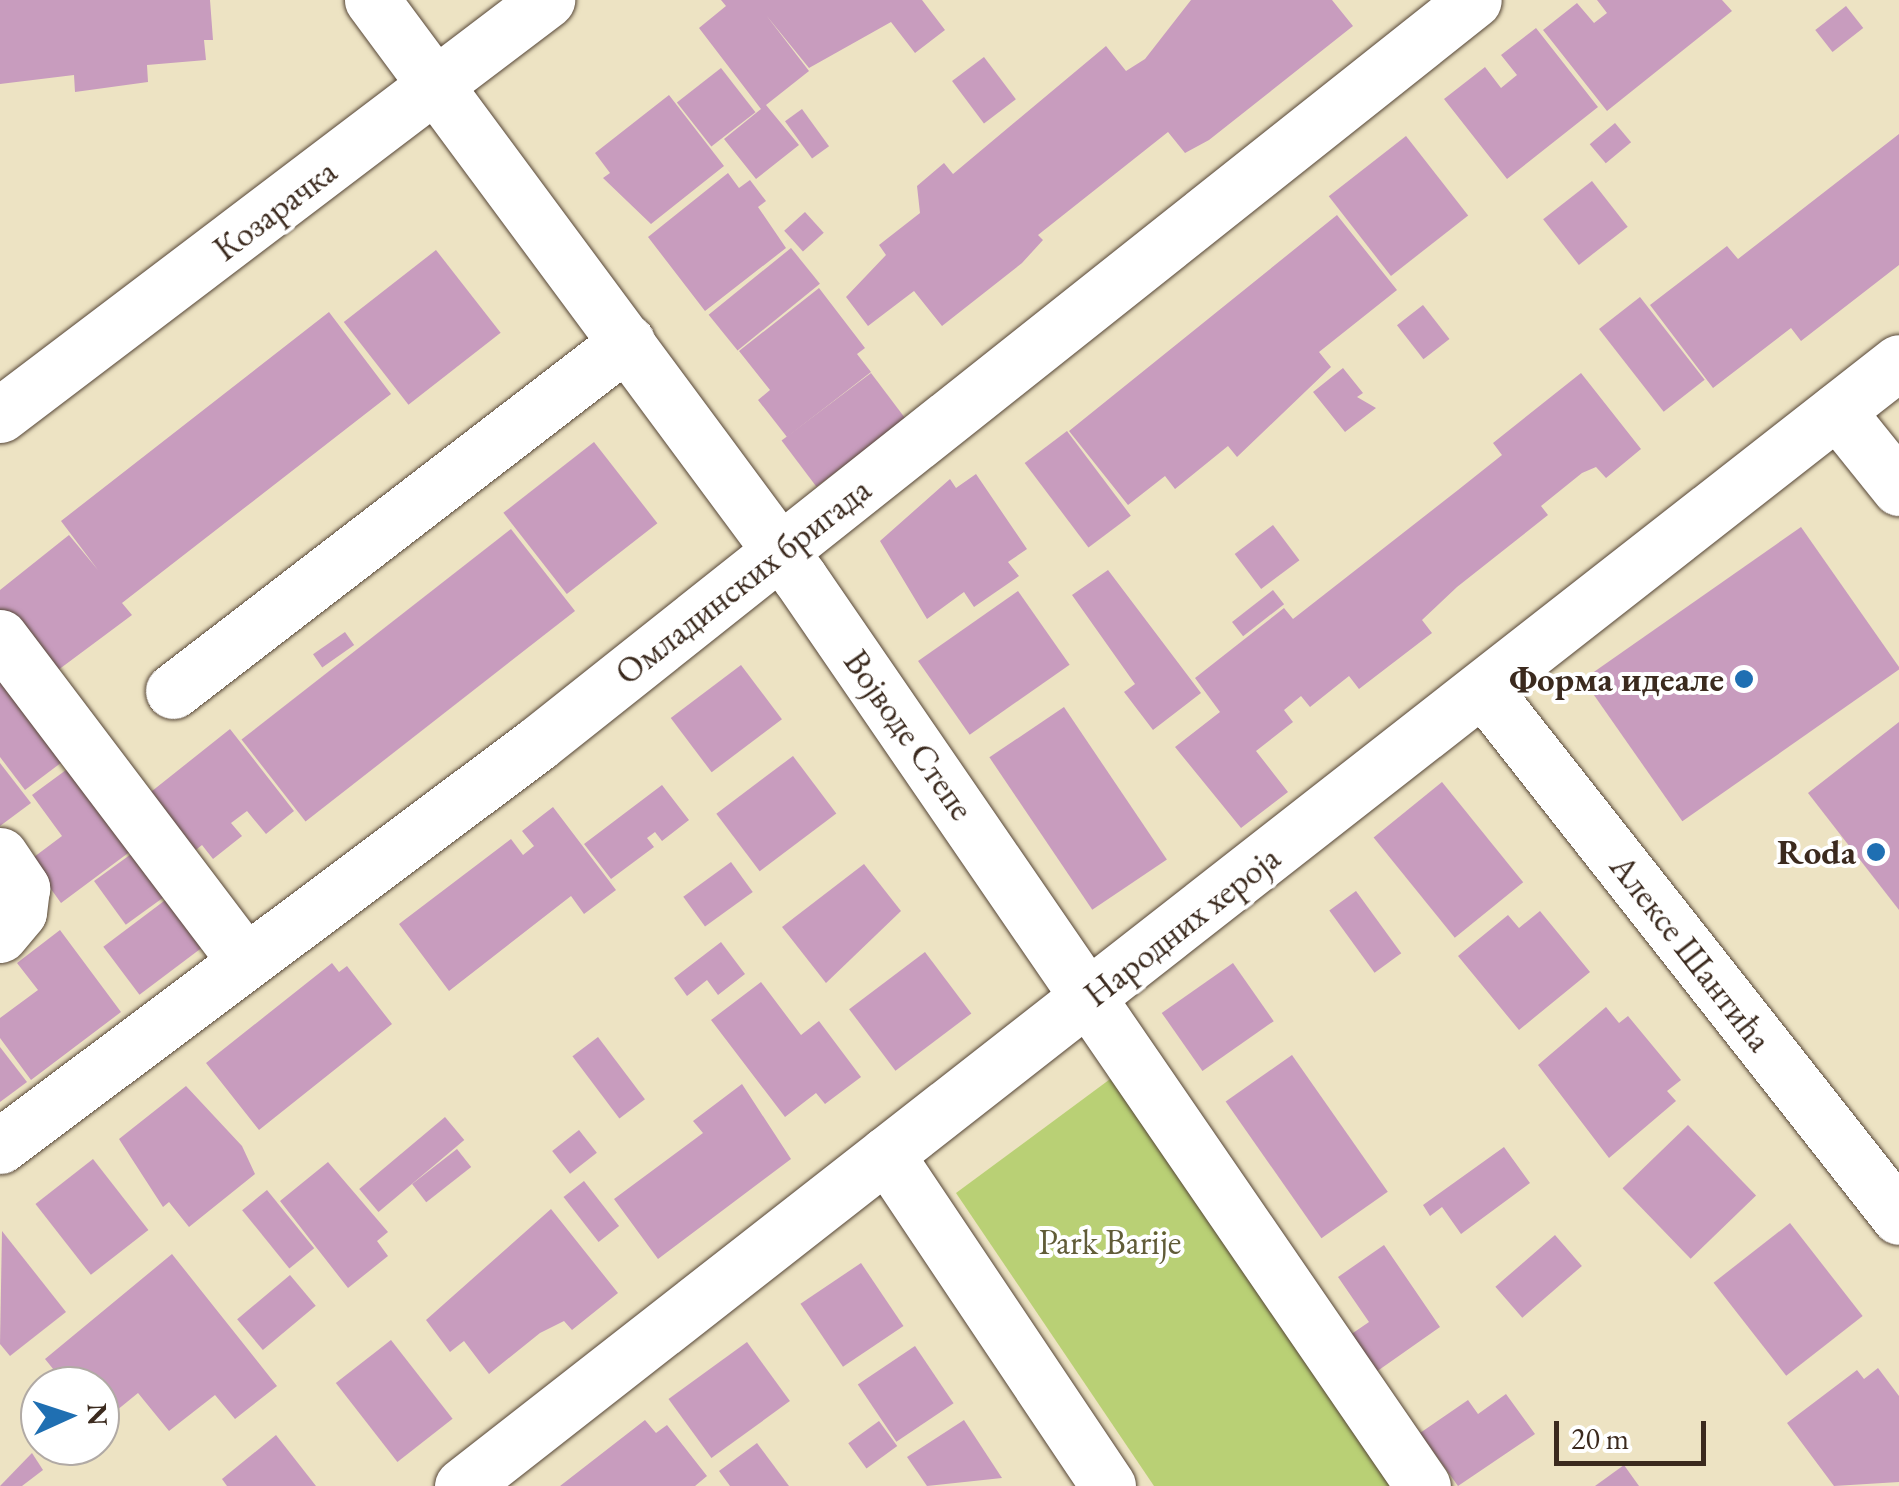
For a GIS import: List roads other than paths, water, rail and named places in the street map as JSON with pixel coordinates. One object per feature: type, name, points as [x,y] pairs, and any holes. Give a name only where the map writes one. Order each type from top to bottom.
[{"type":"street","name":"Војводе Степе","points":[[372,0],[781,552],[1092,997],[1424,1486]]},
{"type":"street","name":"Козарачка","points":[[0,415],[440,87],[547,0]]},
{"type":"street","name":"Омладинских бригада","points":[[0,1146],[781,552],[1474,0]]},
{"type":"street","points":[[174,690],[627,342]]},
{"type":"street","name":"Народних хероја","points":[[462,1486],[1899,362]]},
{"type":"street","points":[[1837,411],[1899,488]]},
{"type":"street","points":[[0,637],[244,960]]},
{"type":"street","name":"Алексе Шантића","points":[[1483,690],[1899,1217]]},
{"type":"street","points":[[0,855],[22,888],[19,912],[0,934]]},
{"type":"street","points":[[886,1154],[1108,1486]]},
{"type":"place","name":"Форма идеале","points":[[1744,679]]},
{"type":"place","name":"Roda","points":[[1876,852]]},
{"type":"park label","name":"Park Barije","points":[[1110,1242]]}]
